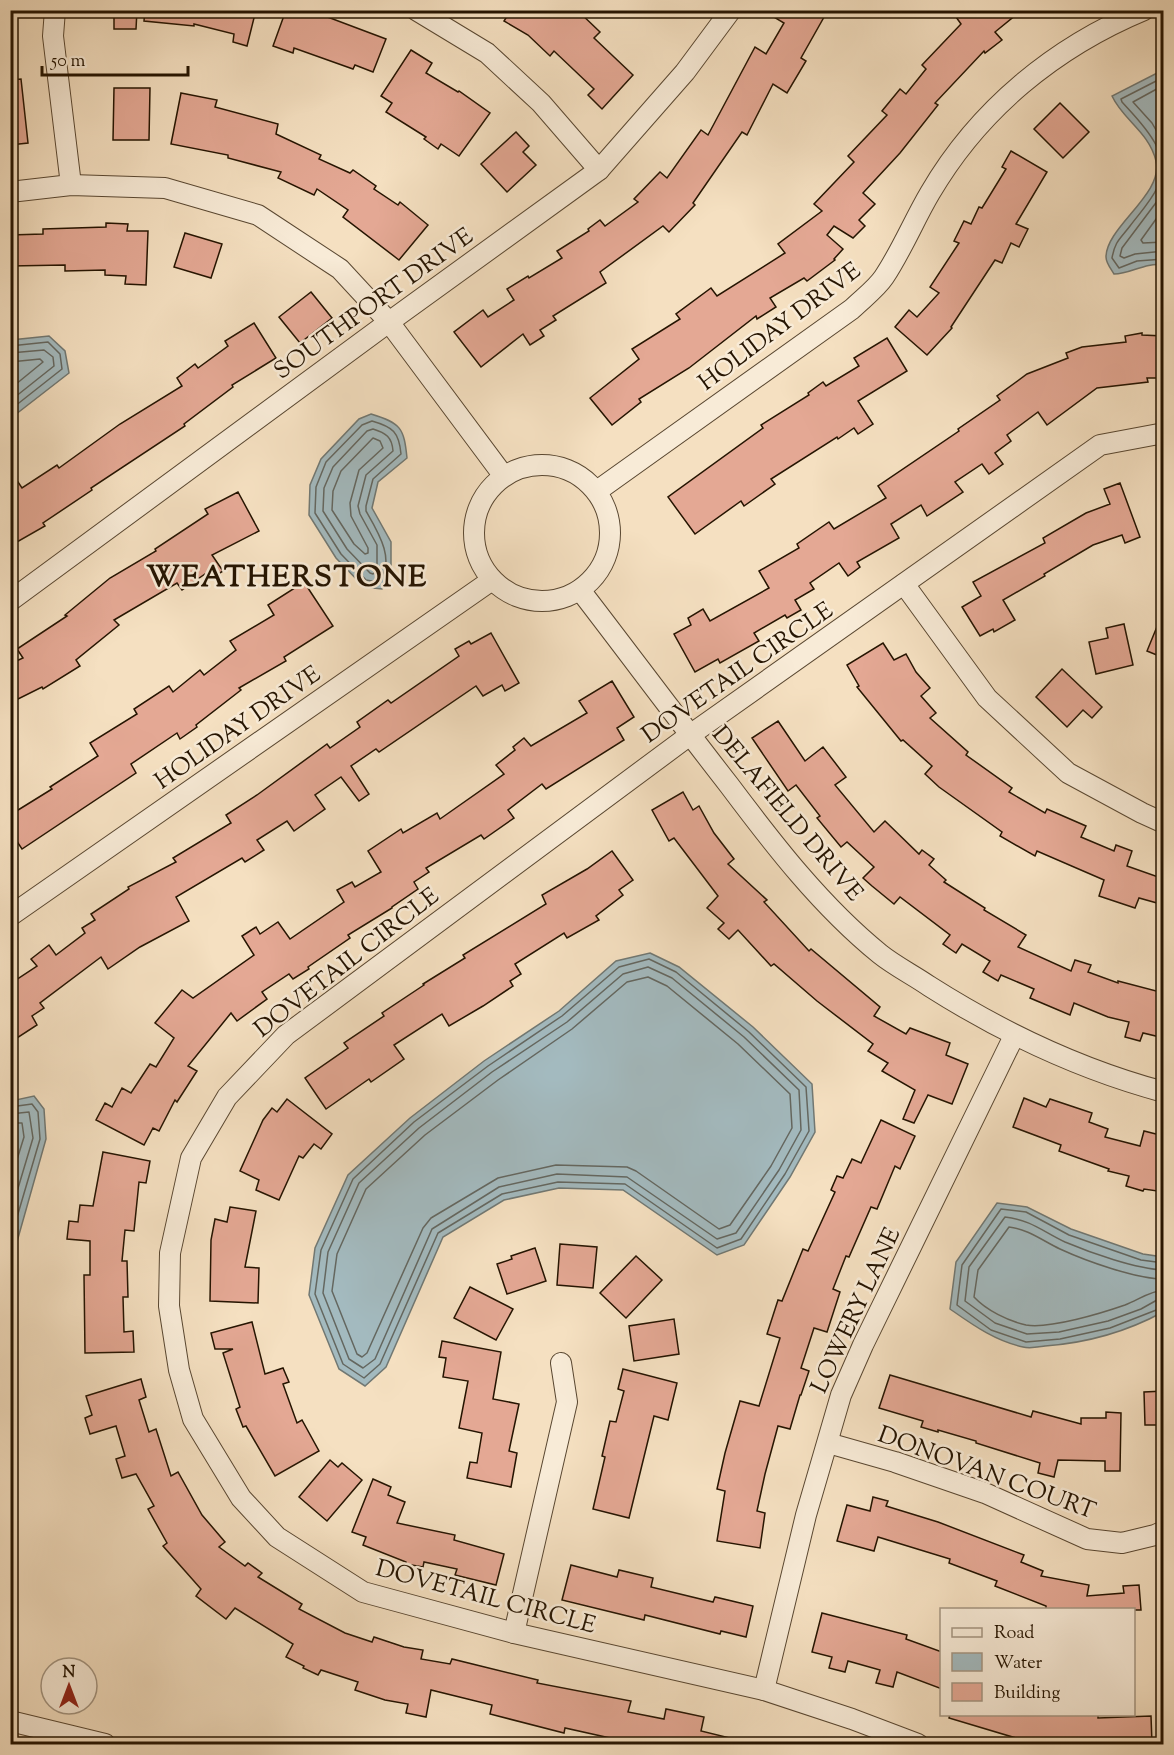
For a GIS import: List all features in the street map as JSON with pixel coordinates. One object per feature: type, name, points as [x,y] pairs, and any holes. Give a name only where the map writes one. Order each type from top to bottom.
[{"type":"street","points":[[55,10],[53,36],[71,185]]},
{"type":"street","points":[[416,10],[487,53],[541,103],[599,170]]},
{"type":"street","name":"SOUTHPORT DRIVE","points":[[10,601],[599,170],[686,72],[731,10]]},
{"type":"street","name":"HOLIDAY DRIVE","points":[[597,491],[852,309],[883,279],[929,193],[956,153],[988,114],[1027,78],[1067,50],[1115,22],[1144,10]]},
{"type":"street","points":[[10,192],[71,185],[165,188],[258,215],[340,269],[389,322],[503,476]]},
{"type":"street","name":"DOVETAIL CIRCLE","points":[[918,1744],[764,1690],[514,1633],[363,1592],[277,1538],[241,1498],[193,1419],[179,1370],[170,1306],[170,1252],[191,1158],[227,1097],[286,1035],[690,735],[1100,445],[1164,433]]},
{"type":"street","points":[[525,466],[559,466],[581,476],[597,491],[609,517],[609,551],[599,572],[580,590],[558,600],[545,602],[513,595],[492,580],[475,550],[474,519],[484,496],[503,476],[525,466]]},
{"type":"street","name":"HOLIDAY DRIVE","points":[[10,916],[492,580]]},
{"type":"street","points":[[903,584],[987,698],[1068,773],[1164,823]]},
{"type":"street","name":"DELAFIELD DRIVE","points":[[580,590],[757,822],[818,895],[880,954],[1014,1036],[1112,1077],[1164,1092]]},
{"type":"street","name":"LOWERY LANE","points":[[764,1690],[806,1515],[841,1395],[863,1345],[1014,1036]]},
{"type":"street","points":[[514,1633],[567,1402],[561,1363]]},
{"type":"street","name":"DONOVAN COURT","points":[[828,1443],[895,1462],[985,1493],[1087,1539],[1122,1543],[1164,1531]]},
{"type":"street","points":[[10,1721],[105,1744]]},
{"type":"water","points":[[1163,70],[1163,265],[1150,265],[1114,274],[1106,259],[1108,246],[1152,186],[1156,173],[1156,161],[1148,142],[1112,96]]},
{"type":"water","points":[[49,336],[65,351],[69,373],[11,418],[11,340]]},
{"type":"water","points":[[371,414],[389,420],[399,428],[407,458],[378,482],[372,508],[391,542],[391,573],[382,589],[364,587],[336,558],[309,515],[310,485],[321,459],[359,419]]},
{"type":"water","points":[[650,953],[679,967],[753,1027],[812,1084],[815,1132],[790,1177],[744,1245],[717,1255],[623,1190],[559,1188],[504,1200],[443,1237],[386,1367],[365,1386],[339,1369],[309,1295],[315,1248],[348,1175],[410,1118],[484,1061],[559,1011],[616,961]]},
{"type":"water","points":[[34,1096],[44,1109],[46,1139],[11,1263],[11,1101]]},
{"type":"water","points":[[997,1203],[1027,1207],[1071,1229],[1143,1254],[1163,1257],[1163,1312],[1136,1325],[1106,1335],[1031,1348],[1003,1341],[967,1321],[950,1309],[956,1262]]},
{"type":"building","points":[[114,10],[137,10],[136,29],[114,29]]},
{"type":"building","points":[[145,10],[256,10],[247,46],[233,42],[234,34],[194,24],[194,26],[144,21]]},
{"type":"building","points":[[286,10],[309,10],[386,39],[373,72],[355,65],[353,69],[294,48],[293,53],[273,46]]},
{"type":"building","points":[[511,10],[577,10],[600,32],[594,38],[633,75],[602,109],[588,95],[594,89],[554,51],[550,56],[528,35],[504,21]]},
{"type":"building","points":[[762,10],[828,10],[801,58],[806,61],[787,93],[773,84],[747,135],[742,132],[693,203],[695,205],[669,232],[663,226],[600,272],[606,283],[553,316],[556,320],[540,330],[544,336],[530,345],[523,334],[481,367],[454,332],[483,310],[488,317],[514,300],[507,289],[562,258],[557,251],[589,231],[588,229],[600,220],[605,226],[638,202],[634,199],[660,172],[667,178],[701,130],[708,135],[755,47],[766,54],[784,23]]},
{"type":"building","points":[[951,10],[1022,10],[995,32],[1002,40],[985,53],[984,51],[935,103],[938,105],[900,153],[863,193],[875,204],[859,220],[865,226],[853,238],[834,226],[827,235],[843,249],[835,260],[807,281],[804,278],[770,298],[776,307],[757,319],[756,316],[689,368],[639,399],[641,402],[612,425],[590,398],[639,359],[632,349],[680,319],[676,314],[711,288],[717,296],[785,253],[778,244],[822,211],[814,204],[854,162],[848,156],[887,115],[882,111],[900,89],[906,94],[926,69],[922,65],[961,24]]},
{"type":"building","points":[[411,50],[432,63],[426,73],[459,91],[490,113],[459,156],[441,144],[438,149],[424,139],[426,137],[386,112],[392,103],[381,96]]},
{"type":"building","points":[[21,79],[28,143],[10,145],[10,80]]},
{"type":"building","points":[[114,88],[150,88],[149,140],[113,140]]},
{"type":"building","points":[[181,93],[217,100],[215,107],[278,124],[276,134],[321,155],[319,159],[350,173],[353,170],[376,186],[374,189],[398,205],[400,202],[428,225],[399,260],[343,217],[348,210],[317,189],[314,195],[278,178],[281,172],[228,158],[228,155],[171,144]]},
{"type":"building","points":[[1060,103],[1089,132],[1063,158],[1034,129]]},
{"type":"building","points":[[516,132],[529,146],[523,152],[536,165],[507,192],[481,164]]},
{"type":"building","points":[[1011,151],[1047,172],[1016,224],[1028,229],[1019,247],[1011,243],[1002,263],[995,260],[952,328],[927,355],[895,327],[909,310],[917,317],[939,293],[930,287],[959,243],[954,241],[964,221],[971,224],[979,207],[982,208],[1006,169],[1002,167]]},
{"type":"building","points":[[106,223],[128,224],[127,231],[148,231],[146,285],[125,284],[126,276],[105,275],[105,270],[65,271],[65,265],[10,266],[10,235],[43,234],[43,229],[106,227]]},
{"type":"building","points":[[185,233],[222,244],[211,278],[174,267]]},
{"type":"building","points":[[311,292],[332,318],[300,343],[279,317]]},
{"type":"building","points":[[254,323],[276,358],[232,385],[233,387],[184,424],[185,426],[91,488],[92,490],[43,523],[45,526],[10,546],[10,470],[22,488],[57,465],[59,468],[120,424],[182,386],[177,378],[195,364],[198,368],[228,346],[225,341]]},
{"type":"building","points":[[1142,333],[1142,335],[1164,336],[1164,378],[1147,378],[1148,382],[1097,388],[1047,425],[1038,412],[1007,435],[1011,441],[995,453],[1003,464],[989,474],[982,464],[955,482],[963,492],[927,516],[921,505],[891,524],[899,538],[857,562],[860,567],[848,576],[839,563],[810,583],[814,589],[795,600],[801,610],[787,618],[785,615],[754,633],[759,641],[720,663],[718,659],[695,672],[674,634],[691,625],[688,618],[703,609],[710,621],[769,588],[759,571],[799,548],[797,544],[829,522],[834,529],[886,498],[878,486],[959,431],[958,429],[1000,400],[997,396],[1027,374],[1068,358],[1066,353],[1082,347],[1126,342],[1125,336]]},
{"type":"building","points":[[887,338],[907,371],[858,401],[873,424],[858,434],[854,428],[838,439],[837,437],[771,479],[775,484],[744,506],[741,501],[695,534],[668,497],[763,428],[761,425],[809,395],[808,393],[823,382],[826,386],[859,366],[854,358]]},
{"type":"building","points":[[1120,483],[1140,537],[1125,543],[1122,535],[1093,545],[1044,574],[1045,576],[1003,600],[1015,620],[994,632],[993,629],[980,636],[962,607],[981,596],[973,582],[1045,543],[1043,538],[1086,513],[1110,504],[1104,489]]},
{"type":"building","points":[[238,492],[259,531],[212,555],[223,571],[209,580],[205,574],[182,590],[177,583],[114,620],[119,625],[76,660],[80,666],[43,689],[42,687],[10,703],[10,664],[23,658],[17,649],[67,616],[65,615],[110,578],[156,551],[155,549],[208,514],[205,509]]},
{"type":"building","points":[[304,582],[333,626],[284,657],[286,661],[239,688],[241,690],[180,739],[177,733],[131,764],[136,773],[22,849],[10,831],[10,815],[98,756],[90,743],[137,714],[134,709],[169,686],[173,692],[200,670],[204,675],[236,650],[230,641],[274,615],[268,605]]},
{"type":"building","points":[[1164,612],[1164,658],[1147,651]]},
{"type":"building","points":[[1124,624],[1133,665],[1096,674],[1089,642],[1108,638],[1106,628]]},
{"type":"building","points":[[491,633],[519,683],[505,691],[502,685],[483,696],[476,686],[379,752],[376,749],[351,766],[369,794],[359,801],[341,777],[315,795],[325,809],[294,831],[287,821],[257,840],[264,850],[245,862],[242,858],[176,897],[189,921],[140,947],[108,969],[101,957],[40,1003],[44,1008],[32,1016],[37,1025],[17,1038],[10,1028],[10,984],[37,966],[31,959],[49,945],[56,955],[85,933],[82,928],[95,920],[91,914],[129,889],[128,887],[176,862],[173,858],[231,823],[226,815],[327,744],[330,748],[360,727],[357,722],[388,700],[391,703],[459,656],[455,649],[469,641],[471,644]]},
{"type":"building","points":[[883,643],[894,660],[906,654],[916,672],[930,688],[921,696],[936,713],[930,718],[968,752],[966,755],[1012,788],[1009,792],[1045,813],[1047,809],[1086,826],[1081,837],[1114,851],[1116,845],[1132,851],[1127,866],[1164,879],[1164,905],[1139,898],[1135,908],[1099,896],[1104,880],[1037,851],[1035,856],[1000,836],[1002,832],[939,787],[925,774],[932,766],[903,740],[901,741],[857,687],[859,686],[847,665]]},
{"type":"building","points":[[1062,669],[1102,707],[1092,718],[1083,710],[1067,727],[1036,697]]},
{"type":"building","points":[[612,681],[634,717],[617,728],[624,740],[546,789],[542,784],[508,810],[514,818],[484,839],[481,835],[426,868],[429,872],[414,882],[418,889],[348,935],[350,938],[308,967],[309,969],[293,979],[289,974],[262,992],[267,999],[237,1021],[231,1013],[188,1066],[197,1071],[177,1102],[175,1100],[159,1131],[153,1128],[144,1145],[96,1120],[105,1103],[112,1107],[122,1088],[131,1093],[150,1064],[156,1067],[174,1038],[155,1023],[182,990],[193,998],[254,955],[242,936],[256,927],[260,934],[278,922],[290,939],[344,902],[337,890],[352,882],[355,887],[381,872],[368,851],[401,829],[403,833],[437,813],[440,819],[504,774],[496,765],[515,750],[513,747],[524,738],[531,746],[587,713],[579,701]]},
{"type":"building","points":[[778,721],[805,761],[823,747],[846,777],[835,785],[874,832],[885,821],[919,854],[922,850],[934,859],[929,865],[946,880],[944,882],[985,908],[984,910],[1026,935],[1018,947],[1071,971],[1075,960],[1091,965],[1088,972],[1118,983],[1118,981],[1164,993],[1164,1038],[1143,1033],[1140,1041],[1125,1037],[1129,1022],[1108,1017],[1074,1003],[1070,1015],[1030,998],[1034,989],[1001,975],[998,981],[983,972],[990,961],[962,944],[956,953],[943,944],[950,935],[900,897],[894,904],[872,886],[863,878],[874,867],[847,842],[841,847],[817,818],[820,816],[796,785],[788,791],[752,738]]},
{"type":"building","points":[[683,792],[693,810],[699,806],[714,833],[734,859],[728,864],[767,900],[764,902],[809,951],[811,949],[880,1007],[874,1016],[906,1034],[910,1028],[950,1043],[946,1055],[968,1064],[952,1104],[928,1095],[914,1123],[903,1119],[915,1090],[882,1071],[888,1063],[868,1051],[873,1044],[774,964],[771,966],[738,930],[729,939],[718,929],[724,923],[707,908],[718,896],[674,838],[669,841],[652,810]]},
{"type":"building","points":[[612,851],[633,880],[619,890],[623,895],[596,916],[599,920],[567,938],[564,933],[515,964],[521,974],[510,981],[513,986],[483,1006],[449,1026],[442,1014],[394,1045],[404,1059],[371,1082],[369,1079],[326,1109],[305,1078],[348,1048],[344,1043],[384,1016],[382,1013],[465,958],[463,955],[546,904],[542,895],[587,869]]},
{"type":"building","points":[[1024,1098],[1046,1107],[1050,1099],[1092,1113],[1089,1122],[1108,1129],[1105,1137],[1140,1146],[1144,1131],[1164,1136],[1164,1192],[1144,1189],[1143,1191],[1126,1186],[1129,1176],[1108,1171],[1109,1169],[1059,1151],[1061,1145],[1013,1127]]},
{"type":"building","points":[[287,1099],[332,1134],[321,1149],[314,1144],[303,1158],[299,1156],[279,1200],[256,1190],[259,1180],[240,1171],[263,1120],[272,1108],[277,1112]]},
{"type":"building","points":[[881,1120],[915,1136],[900,1169],[895,1166],[877,1209],[871,1207],[849,1257],[846,1256],[833,1289],[840,1292],[827,1332],[814,1328],[801,1368],[809,1371],[790,1429],[778,1426],[765,1474],[757,1511],[765,1513],[760,1548],[717,1541],[725,1491],[717,1489],[725,1453],[740,1401],[759,1406],[780,1338],[767,1334],[778,1300],[782,1301],[803,1249],[808,1251],[835,1192],[831,1190],[837,1176],[843,1178],[852,1159],[861,1163]]},
{"type":"building","points":[[103,1152],[150,1161],[146,1183],[139,1182],[134,1231],[125,1230],[122,1261],[127,1261],[128,1297],[123,1297],[124,1332],[133,1331],[134,1352],[85,1353],[84,1275],[90,1275],[90,1241],[67,1239],[69,1221],[78,1222],[80,1205],[93,1206]]},
{"type":"building","points":[[230,1207],[256,1211],[245,1267],[259,1268],[258,1303],[210,1301],[211,1240],[215,1219],[227,1222]]},
{"type":"building","points":[[560,1244],[597,1247],[593,1288],[557,1285]]},
{"type":"building","points":[[535,1248],[546,1281],[507,1294],[497,1264],[512,1259],[511,1256]]},
{"type":"building","points":[[636,1256],[662,1280],[626,1318],[600,1293]]},
{"type":"building","points":[[470,1287],[513,1309],[496,1340],[454,1318]]},
{"type":"building","points":[[674,1319],[679,1354],[634,1361],[629,1326]]},
{"type":"building","points":[[252,1322],[265,1374],[283,1368],[289,1382],[283,1384],[297,1423],[302,1420],[319,1451],[275,1476],[246,1426],[243,1427],[236,1409],[240,1407],[223,1353],[233,1349],[215,1349],[211,1333]]},
{"type":"building","points":[[442,1341],[501,1352],[493,1399],[519,1404],[509,1451],[517,1453],[511,1487],[467,1478],[470,1462],[477,1463],[482,1433],[459,1428],[468,1381],[443,1377],[446,1358],[439,1357]]},
{"type":"building","points":[[623,1369],[677,1383],[668,1420],[654,1416],[629,1518],[593,1509],[605,1457],[602,1456],[610,1421],[616,1422],[624,1391],[618,1389]]},
{"type":"building","points":[[890,1375],[1031,1417],[1033,1411],[1081,1424],[1081,1418],[1106,1418],[1106,1412],[1121,1413],[1120,1471],[1105,1471],[1105,1461],[1058,1460],[1054,1477],[1038,1473],[1040,1463],[976,1443],[976,1441],[921,1427],[923,1421],[879,1408]]},
{"type":"building","points":[[141,1379],[146,1397],[139,1400],[149,1432],[156,1429],[171,1476],[178,1472],[202,1515],[225,1542],[219,1547],[245,1566],[248,1563],[262,1573],[258,1577],[302,1604],[299,1609],[345,1633],[372,1642],[374,1637],[404,1647],[423,1650],[421,1659],[450,1664],[452,1659],[538,1680],[537,1683],[631,1701],[628,1712],[664,1719],[666,1709],[704,1717],[701,1731],[730,1738],[730,1744],[637,1744],[565,1728],[564,1733],[490,1714],[492,1705],[431,1690],[426,1717],[406,1713],[408,1704],[385,1700],[355,1690],[358,1682],[321,1670],[318,1675],[303,1668],[304,1666],[286,1657],[293,1644],[235,1608],[226,1619],[196,1596],[201,1589],[163,1546],[167,1543],[148,1509],[154,1506],[136,1474],[122,1478],[116,1459],[125,1456],[116,1426],[90,1434],[85,1418],[92,1415],[86,1396]]},
{"type":"building","points":[[1164,1391],[1164,1425],[1145,1425],[1144,1392]]},
{"type":"building","points":[[330,1460],[338,1467],[342,1463],[362,1480],[327,1521],[299,1497]]},
{"type":"building","points":[[373,1479],[391,1487],[388,1495],[405,1502],[397,1523],[455,1535],[454,1540],[504,1554],[496,1585],[455,1575],[457,1569],[424,1562],[423,1567],[406,1564],[406,1562],[363,1545],[366,1537],[352,1532]]},
{"type":"building","points":[[873,1497],[888,1501],[886,1506],[938,1522],[1024,1555],[1021,1562],[1043,1571],[1041,1576],[1089,1585],[1087,1596],[1124,1593],[1123,1586],[1139,1585],[1141,1610],[1135,1610],[1135,1608],[1046,1608],[1046,1606],[995,1586],[997,1581],[949,1563],[950,1559],[878,1537],[874,1551],[837,1541],[847,1505],[870,1511]]},
{"type":"building","points":[[571,1565],[617,1577],[619,1570],[653,1578],[651,1587],[713,1602],[715,1597],[753,1606],[746,1637],[721,1631],[720,1634],[645,1615],[644,1620],[562,1600]]},
{"type":"building","points":[[822,1613],[907,1635],[906,1639],[940,1651],[940,1688],[897,1672],[893,1687],[876,1683],[880,1670],[848,1661],[845,1672],[829,1668],[832,1657],[812,1652]]},
{"type":"building","points":[[950,1716],[1098,1716],[1098,1718],[1151,1716],[1152,1744],[1036,1744],[949,1718]]},
{"type":"district","name":"WEATHERSTONE","points":[[287,576]]}]
